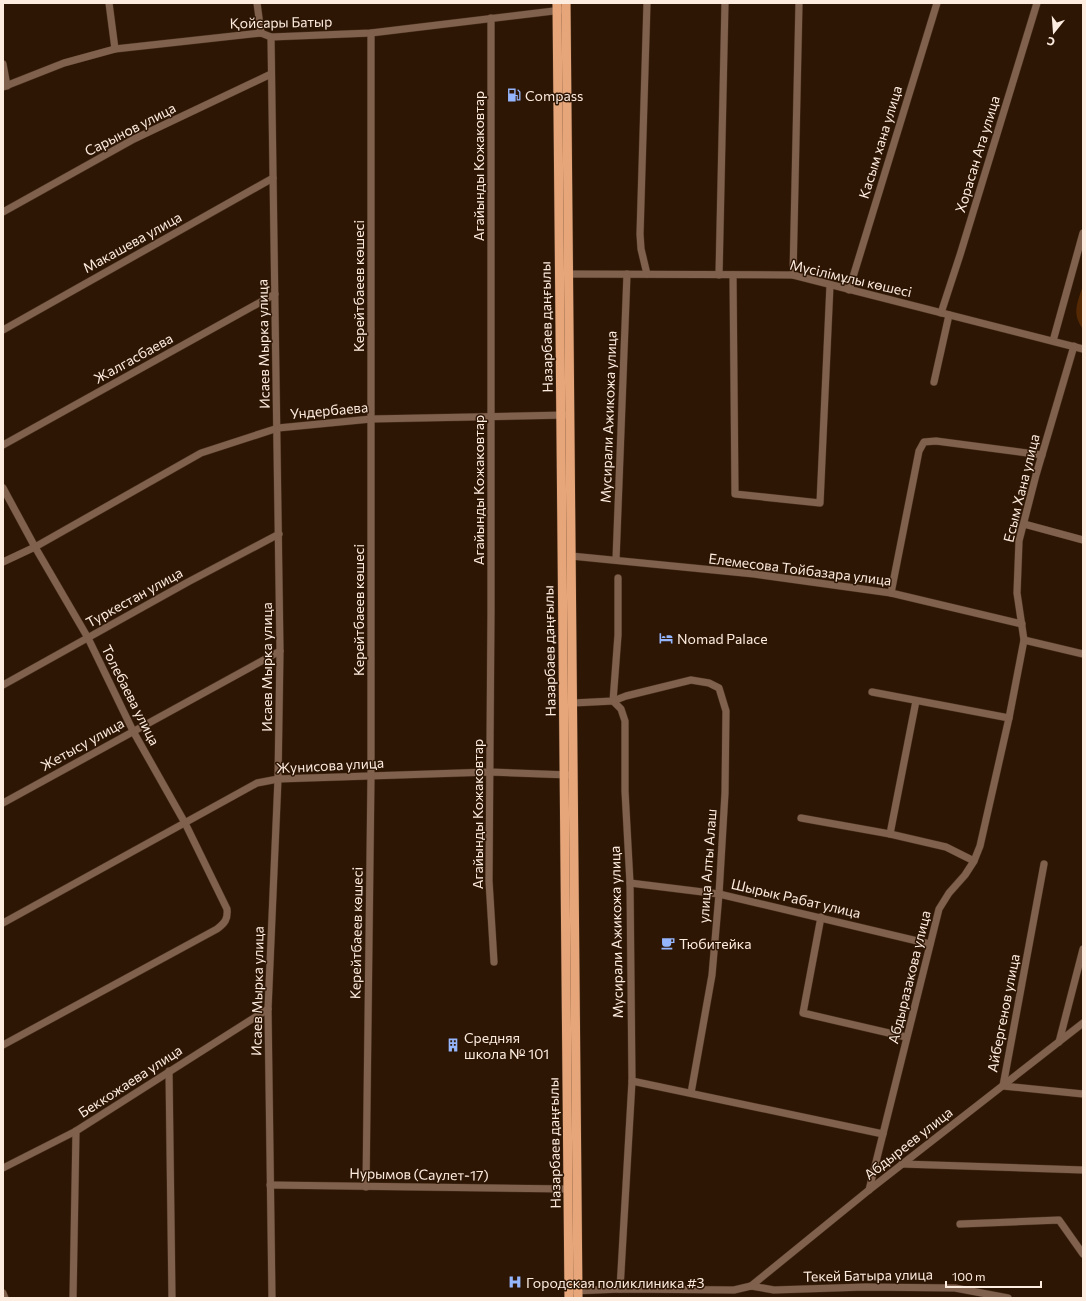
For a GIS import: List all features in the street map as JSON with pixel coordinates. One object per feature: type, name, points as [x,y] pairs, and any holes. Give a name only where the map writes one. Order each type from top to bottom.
[{"type":"main road","name":"Назарбаев даңғылы","points":[[562,7],[574,1294]]},
{"type":"main road","name":"Назарбаев даңғылы","points":[[566,415],[571,556],[573,703],[569,775],[568,1189],[574,1294]]},
{"type":"street","points":[[109,3],[115,49]]},
{"type":"street","points":[[257,3],[261,33]]},
{"type":"street","points":[[646,274],[641,249],[640,234],[647,3]]},
{"type":"street","points":[[720,275],[725,3]]},
{"type":"street","points":[[793,275],[799,3]]},
{"type":"street","name":"Касым хана улица","points":[[849,290],[936,3]]},
{"type":"street","name":"Хорасан Ата улица","points":[[941,313],[1037,3]]},
{"type":"street","name":"Қойсары Батыр","points":[[5,86],[64,63],[115,49],[261,33],[271,36],[371,33],[491,18],[562,7]]},
{"type":"street","name":"Агайынды Кожаковтар","points":[[491,18],[489,881],[494,962]]},
{"type":"street","name":"Керейтбаеев көшесі","points":[[366,1187],[372,776],[371,33]]},
{"type":"street","name":"Исаев Мырка улица","points":[[271,36],[278,428],[280,651],[278,779],[268,1009],[272,1298]]},
{"type":"street","points":[[3,64],[5,86]]},
{"type":"street","name":"Сарынов улица","points":[[3,212],[134,139],[271,74]]},
{"type":"street","name":"Макашева улица","points":[[3,330],[273,178]]},
{"type":"street","points":[[1053,341],[1083,233]]},
{"type":"street","name":"Мүсілімұлы көшесі","points":[[564,274],[793,275],[1083,349]]},
{"type":"street","name":"Мусирали Ажикожа улица","points":[[616,560],[627,274]]},
{"type":"street","points":[[733,275],[734,494],[820,503],[830,285]]},
{"type":"street","name":"Жалгасбаева","points":[[3,445],[275,294]]},
{"type":"street","points":[[934,382],[949,315]]},
{"type":"street","name":"Есым Хана улица","points":[[1024,640],[1017,593],[1019,541],[1042,455],[1074,346]]},
{"type":"street","name":"Ундербаева","points":[[3,562],[35,547],[201,453],[278,428],[371,419],[566,415]]},
{"type":"street","points":[[891,593],[919,451],[924,442],[936,441],[1042,455]]},
{"type":"street","name":"Толебаева улица","points":[[3,488],[35,547],[88,638],[133,731],[185,823],[227,908],[228,917],[224,924],[217,929],[3,1045]]},
{"type":"street","points":[[1024,524],[1083,540]]},
{"type":"street","name":"Туркестан улица","points":[[3,685],[188,582],[279,534]]},
{"type":"street","name":"Елемесова Тойбазара улица","points":[[571,556],[754,574],[891,593],[1022,624]]},
{"type":"street","points":[[573,703],[613,702],[618,635],[618,578]]},
{"type":"street","points":[[1024,640],[1083,654]]},
{"type":"street","name":"Абдыразакова улица","points":[[868,1190],[939,909],[949,893],[974,862],[980,846],[1024,640]]},
{"type":"street","name":"Жетысу улица","points":[[3,803],[280,651]]},
{"type":"street","name":"улица Алты Алаш","points":[[613,702],[626,696],[691,680],[709,683],[719,688],[726,711],[725,793],[719,894],[712,975],[691,1093]]},
{"type":"street","points":[[872,692],[1008,718]]},
{"type":"street","points":[[890,834],[916,701]]},
{"type":"street","name":"Мусирали Ажикожа улица","points":[[613,702],[621,709],[625,721],[625,791],[630,883],[632,1081],[620,1289]]},
{"type":"street","name":"Жунисова улица","points":[[3,923],[257,783],[278,779],[490,772],[569,775]]},
{"type":"street","points":[[801,818],[890,834],[946,847],[974,862]]},
{"type":"street","name":"Айбергенов улица","points":[[1044,864],[1003,1086],[1083,1094]]},
{"type":"street","name":"Шырык Рабат улица","points":[[630,883],[719,894],[930,944]]},
{"type":"street","points":[[821,917],[803,1013],[906,1037]]},
{"type":"street","points":[[1059,1042],[1083,948]]},
{"type":"street","name":"Беккожаева улица","points":[[3,1168],[76,1131],[268,1009]]},
{"type":"street","name":"Абдыреев улица","points":[[751,1286],[868,1190],[1083,1023]]},
{"type":"street","points":[[169,1071],[172,1298]]},
{"type":"street","points":[[632,1081],[883,1134]]},
{"type":"street","points":[[74,1298],[76,1131]]},
{"type":"street","points":[[902,1164],[1083,1170]]},
{"type":"street","name":"Нурымов (Саулет-17)","points":[[270,1185],[568,1189]]},
{"type":"street","points":[[960,1224],[1059,1220],[1083,1254]]},
{"type":"street","points":[[574,1294],[620,1289],[734,1290],[751,1286]]},
{"type":"street","name":"Текей Батыра улица","points":[[751,1286],[774,1290],[865,1287],[955,1288],[1008,1298]]},
{"type":"street","points":[[3,1293],[5,1298]]},
{"type":"shaded area","points":[[1083,285],[1083,329],[1079,323],[1076,313]]},
{"type":"place","name":"Compass","points":[[514,95]]},
{"type":"place","name":"Nomad Palace","points":[[666,638]]},
{"type":"place","name":"Тюбитейка","points":[[668,943]]},
{"type":"place","name":"Средняя школа № 101","points":[[453,1045]]},
{"type":"place","name":"Городская поликлиника #3","points":[[515,1282]]}]
